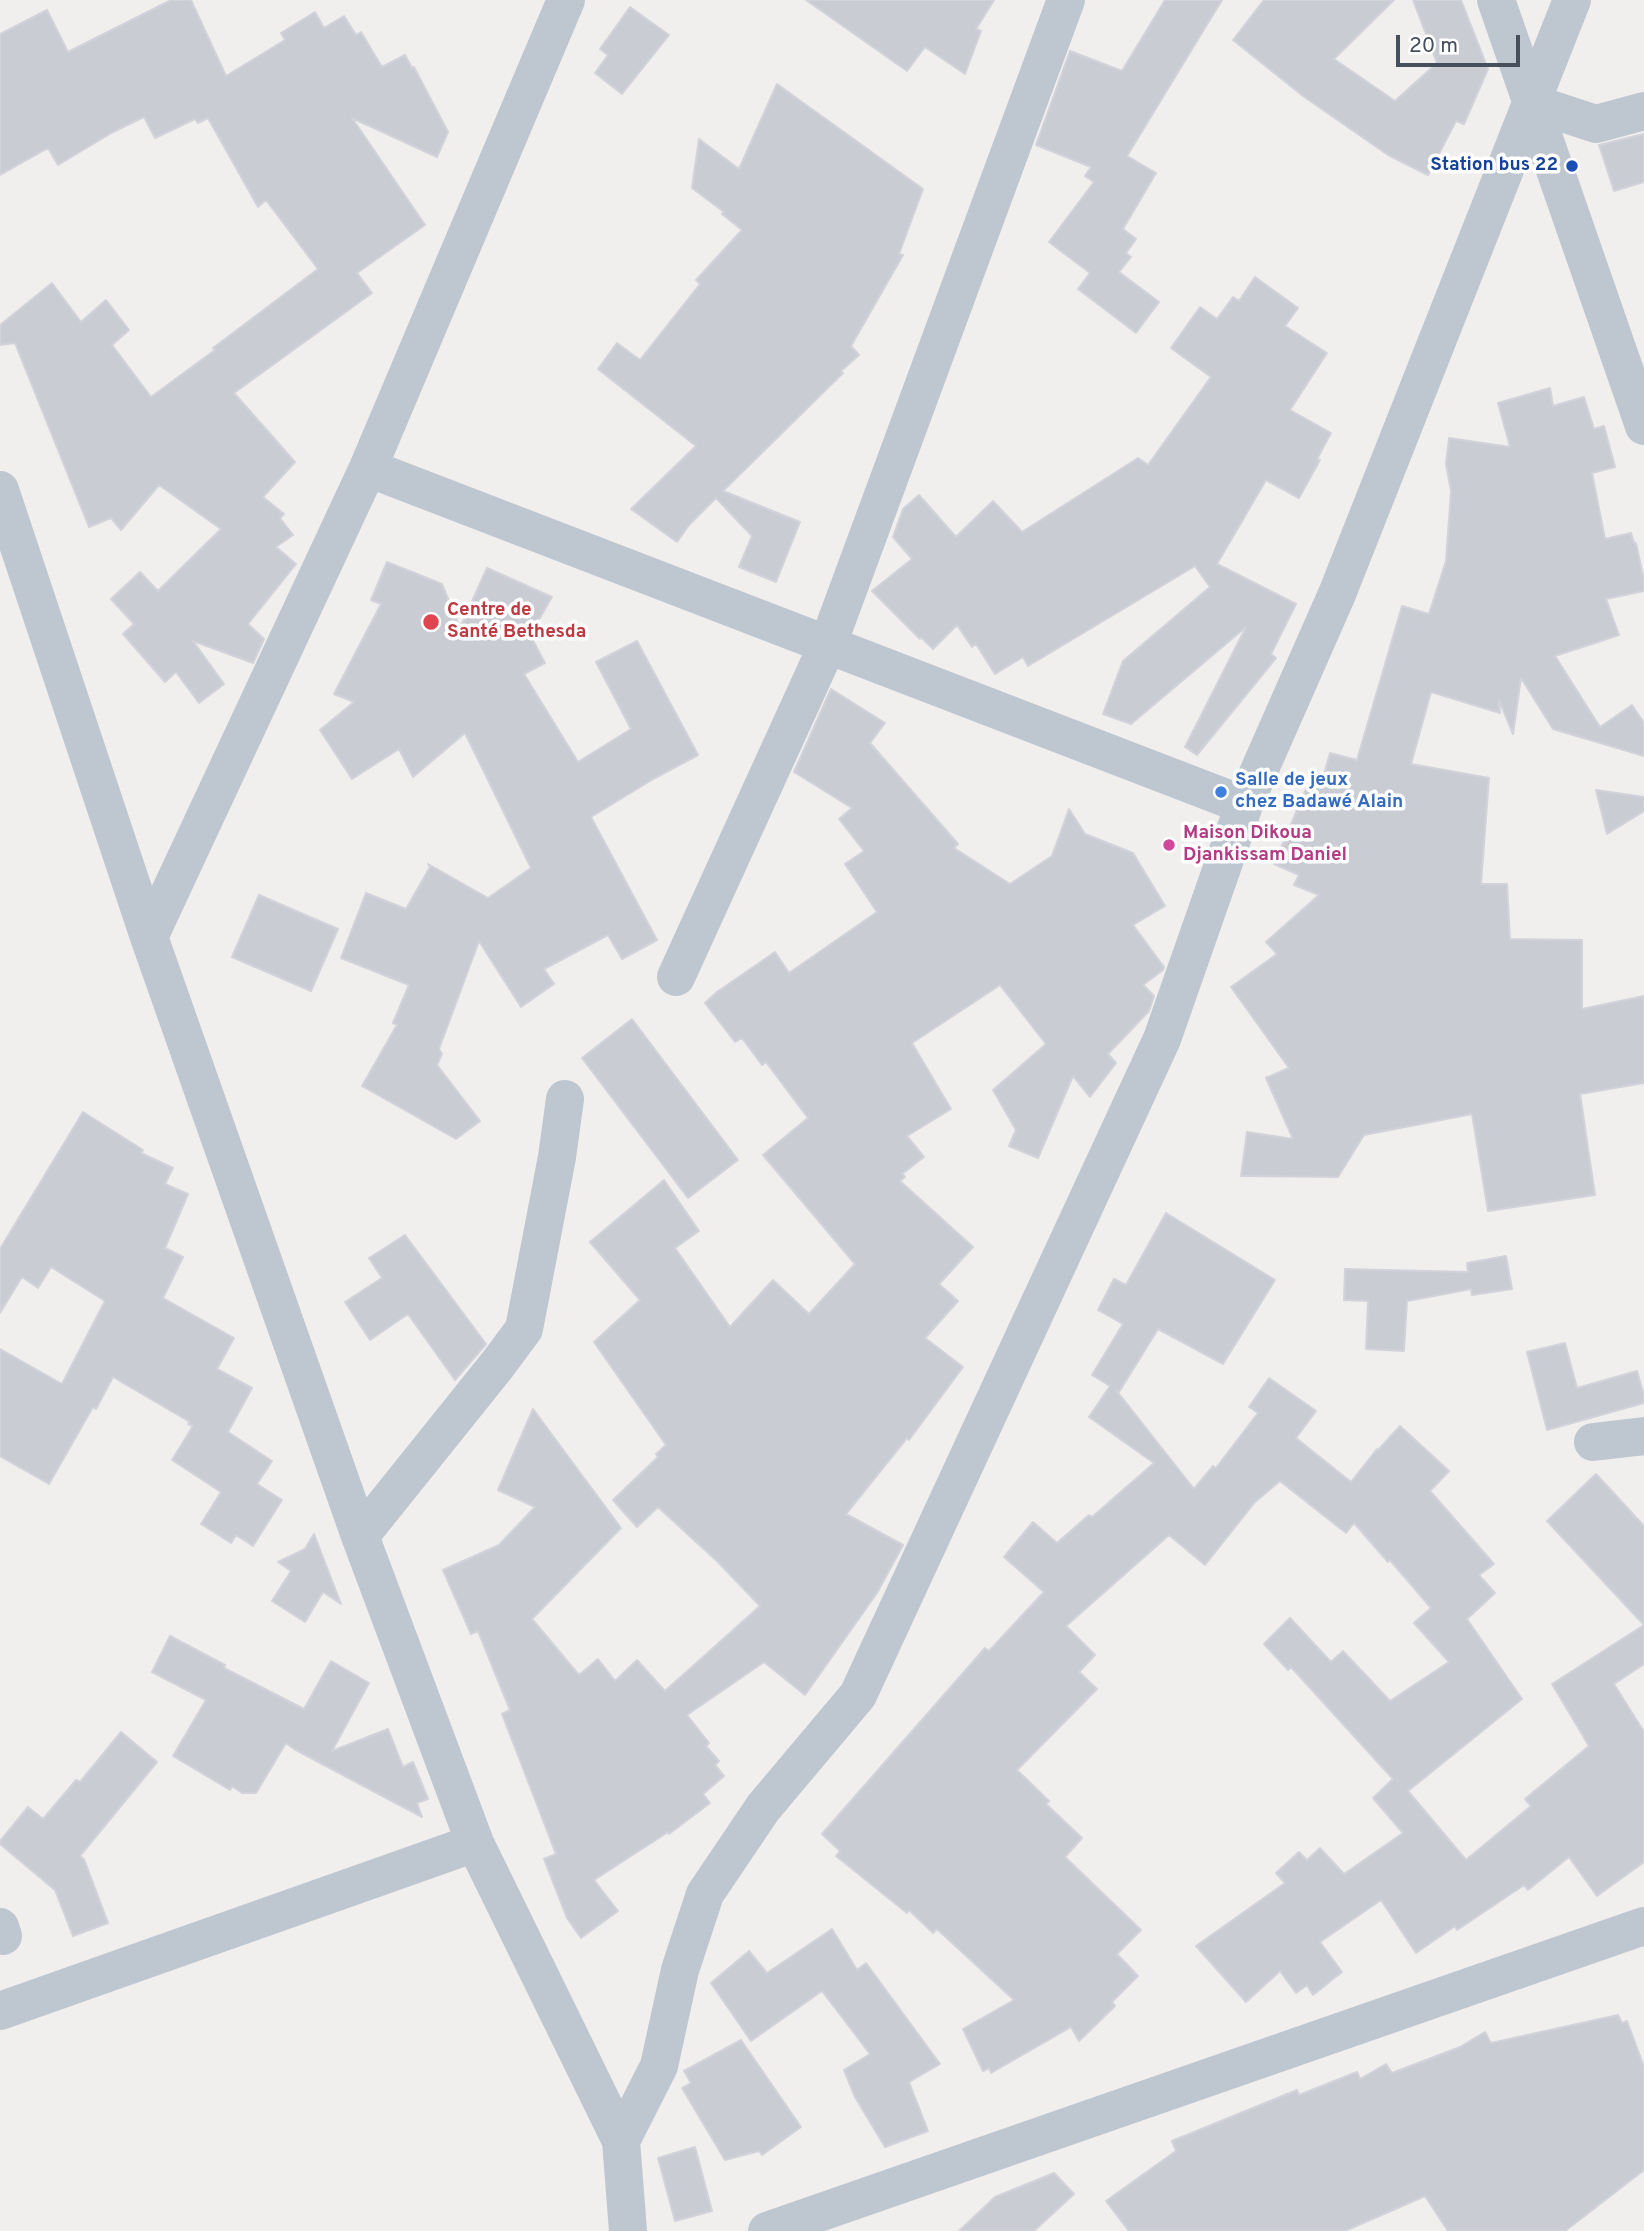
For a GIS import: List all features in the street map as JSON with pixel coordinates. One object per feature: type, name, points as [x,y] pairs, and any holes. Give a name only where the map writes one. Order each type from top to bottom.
[{"type":"street","points":[[149,937],[368,468],[566,0]]},
{"type":"street","points":[[676,977],[828,644],[1066,0]]},
{"type":"street","points":[[1496,0],[1644,426]]},
{"type":"street","points":[[621,2141],[659,2066],[681,1970],[705,1894],[763,1808],[858,1695],[1163,1039],[1244,805],[1337,594],[1572,0]]},
{"type":"street","points":[[1532,103],[1596,124],[1644,111]]},
{"type":"street","points":[[368,468],[1244,805]]},
{"type":"street","points":[[3,506],[149,937],[360,1536],[475,1843],[621,2141],[628,2231]]},
{"type":"street","points":[[360,1536],[524,1329],[555,1171],[565,1099]]},
{"type":"street","points":[[1593,1441],[1644,1436]]},
{"type":"street","points":[[0,2011],[475,1843]]},
{"type":"street","points":[[767,2231],[1644,1926]]},
{"type":"building","points":[[171,0],[191,0],[226,76],[285,40],[281,33],[315,12],[324,28],[344,16],[356,35],[361,32],[382,67],[405,55],[448,132],[437,157],[352,118],[425,225],[357,273],[372,293],[234,393],[295,462],[263,497],[284,514],[280,518],[293,535],[276,547],[296,564],[248,624],[264,639],[253,663],[193,641],[224,684],[199,703],[176,672],[165,682],[123,634],[134,624],[111,599],[140,572],[158,591],[221,529],[159,485],[121,530],[111,518],[89,527],[15,343],[0,345],[0,325],[52,283],[81,322],[106,300],[129,330],[112,345],[151,397],[318,269],[266,200],[258,207],[208,118],[198,123],[195,119],[155,138],[144,117],[58,165],[48,148],[0,175],[0,34],[47,10],[68,52]]},
{"type":"building","points":[[806,0],[994,0],[976,29],[981,31],[965,74],[925,47],[907,71]]},
{"type":"building","points":[[1165,0],[1222,0],[1127,156],[1156,173],[1123,229],[1136,239],[1126,253],[1131,257],[1119,272],[1159,302],[1136,333],[1078,289],[1090,273],[1049,242],[1094,182],[1085,176],[1091,167],[1036,145],[1070,51],[1122,71]]},
{"type":"building","points":[[1264,0],[1394,0],[1334,59],[1395,101],[1437,63],[1413,0],[1461,0],[1488,69],[1464,124],[1456,121],[1428,175],[1388,155],[1303,96],[1233,40]]},
{"type":"building","points":[[630,7],[669,35],[622,94],[595,73],[608,55],[600,49]]},
{"type":"building","points":[[777,84],[923,189],[899,254],[903,255],[851,346],[859,355],[723,491],[800,522],[776,582],[739,567],[752,536],[716,498],[689,525],[677,542],[631,509],[696,446],[598,369],[617,343],[640,360],[700,284],[696,280],[742,230],[722,214],[724,212],[692,188],[699,139],[739,169]]},
{"type":"building","points":[[1644,134],[1644,182],[1614,191],[1599,145]]},
{"type":"building","points":[[1255,277],[1298,308],[1285,326],[1327,353],[1290,410],[1331,433],[1299,498],[1266,480],[1217,564],[1296,604],[1271,654],[1276,658],[1197,755],[1185,747],[1246,627],[1131,724],[1103,714],[1123,661],[1210,587],[1195,566],[1028,666],[1023,657],[995,674],[976,644],[972,647],[957,625],[933,649],[872,591],[912,559],[893,537],[903,509],[919,495],[956,537],[993,501],[1022,532],[1138,458],[1148,465],[1211,377],[1171,348],[1200,307],[1217,319],[1233,297],[1239,301]]},
{"type":"building","points":[[1550,388],[1553,406],[1584,397],[1594,429],[1604,426],[1615,467],[1592,473],[1605,539],[1631,533],[1636,543],[1644,580],[1644,591],[1606,599],[1619,635],[1555,656],[1600,727],[1632,705],[1644,723],[1644,756],[1553,729],[1521,678],[1513,734],[1499,700],[1500,713],[1431,692],[1411,764],[1489,778],[1481,884],[1507,884],[1510,939],[1582,940],[1582,1009],[1644,996],[1644,1083],[1580,1094],[1595,1195],[1488,1211],[1472,1114],[1364,1135],[1338,1177],[1241,1176],[1247,1132],[1293,1139],[1266,1078],[1289,1068],[1231,987],[1277,954],[1266,942],[1319,895],[1294,885],[1299,875],[1274,864],[1310,780],[1322,782],[1330,753],[1357,760],[1402,606],[1429,614],[1446,561],[1451,491],[1446,464],[1449,438],[1510,447],[1498,403]]},
{"type":"building","points":[[387,562],[442,584],[460,628],[487,568],[552,597],[530,635],[545,663],[524,674],[578,762],[631,729],[596,662],[637,641],[698,755],[591,817],[657,940],[622,959],[608,935],[544,969],[554,984],[521,1007],[479,941],[439,1049],[442,1054],[437,1065],[480,1121],[456,1139],[362,1086],[397,1025],[393,1023],[409,985],[341,958],[366,893],[406,909],[430,867],[428,864],[488,898],[531,868],[465,733],[413,777],[399,749],[352,779],[320,730],[354,702],[334,694],[381,604],[371,600]]},
{"type":"building","points":[[831,689],[885,723],[870,743],[958,844],[954,848],[1010,884],[1052,856],[1069,809],[1085,834],[1133,853],[1165,906],[1133,925],[1164,967],[1143,985],[1154,996],[1149,1011],[1108,1054],[1116,1063],[1090,1097],[1073,1076],[1038,1158],[1009,1146],[1016,1130],[993,1090],[1046,1044],[1000,985],[912,1043],[951,1109],[907,1136],[924,1157],[902,1174],[905,1177],[900,1181],[973,1247],[939,1284],[958,1301],[925,1338],[963,1367],[909,1440],[907,1438],[846,1514],[903,1545],[877,1593],[805,1695],[764,1662],[687,1715],[709,1743],[706,1746],[719,1761],[715,1765],[724,1776],[703,1794],[710,1803],[669,1834],[668,1832],[594,1880],[618,1911],[581,1938],[567,1918],[544,1859],[556,1854],[502,1714],[510,1710],[478,1631],[471,1634],[443,1570],[499,1545],[535,1507],[498,1490],[533,1409],[621,1528],[532,1619],[579,1675],[598,1659],[615,1681],[637,1660],[665,1691],[760,1606],[718,1562],[658,1507],[637,1527],[613,1500],[658,1457],[656,1454],[666,1445],[594,1342],[640,1300],[590,1242],[664,1180],[699,1231],[675,1248],[730,1327],[773,1280],[809,1314],[855,1264],[763,1155],[808,1118],[766,1062],[762,1065],[742,1038],[735,1042],[705,1003],[775,952],[789,973],[877,912],[845,864],[864,851],[839,819],[852,808],[794,772]]},
{"type":"building","points":[[1596,790],[1644,797],[1644,811],[1607,834]]},
{"type":"building","points":[[259,895],[338,929],[311,991],[232,957]]},
{"type":"building","points":[[632,1019],[738,1160],[688,1198],[582,1058]]},
{"type":"building","points":[[83,1112],[143,1150],[141,1153],[173,1168],[165,1184],[188,1194],[165,1248],[183,1257],[163,1298],[234,1338],[217,1369],[252,1388],[228,1432],[272,1461],[257,1484],[282,1500],[253,1546],[236,1535],[231,1543],[201,1524],[221,1492],[172,1460],[193,1426],[188,1424],[190,1422],[113,1377],[49,1484],[0,1456],[0,1349],[62,1384],[105,1301],[51,1267],[38,1288],[22,1277],[0,1313],[0,1249]]},
{"type":"building","points":[[1166,1213],[1275,1280],[1223,1364],[1158,1329],[1119,1392],[1116,1390],[1194,1489],[1213,1466],[1216,1468],[1258,1413],[1249,1407],[1269,1378],[1316,1411],[1296,1438],[1351,1482],[1377,1449],[1400,1426],[1449,1471],[1430,1491],[1494,1564],[1479,1575],[1495,1593],[1467,1619],[1522,1699],[1408,1791],[1466,1860],[1531,1806],[1525,1799],[1589,1746],[1552,1684],[1644,1625],[1644,1664],[1614,1684],[1644,1732],[1644,1862],[1597,1896],[1569,1857],[1528,1890],[1524,1885],[1457,1930],[1455,1926],[1416,1953],[1381,1900],[1320,1942],[1342,1972],[1313,1995],[1307,1985],[1296,1993],[1280,1971],[1246,2002],[1196,1946],[1285,1883],[1276,1873],[1299,1852],[1307,1860],[1320,1848],[1344,1874],[1403,1833],[1373,1798],[1393,1779],[1291,1667],[1288,1670],[1264,1644],[1290,1618],[1331,1662],[1343,1651],[1390,1701],[1449,1662],[1414,1623],[1431,1608],[1390,1560],[1388,1562],[1354,1523],[1346,1533],[1280,1481],[1255,1502],[1205,1565],[1169,1535],[1066,1626],[1095,1655],[1079,1672],[1097,1689],[1017,1770],[1049,1801],[1046,1804],[1082,1838],[1065,1857],[1141,1930],[1117,1954],[1138,1976],[1112,2002],[1115,2006],[1079,2041],[1071,2027],[991,2073],[989,2068],[983,2071],[963,2029],[1014,2000],[937,1929],[933,1933],[909,1910],[907,1913],[836,1856],[840,1851],[822,1834],[985,1648],[989,1651],[1044,1592],[1004,1557],[1033,1522],[1057,1543],[1089,1515],[1092,1517],[1154,1463],[1089,1417],[1110,1386],[1092,1375],[1123,1324],[1098,1310],[1114,1279],[1126,1285]]},
{"type":"building","points":[[405,1235],[486,1344],[455,1380],[408,1314],[370,1340],[345,1302],[382,1278],[369,1258]]},
{"type":"building","points":[[1506,1256],[1512,1289],[1472,1295],[1471,1289],[1407,1301],[1404,1351],[1366,1349],[1368,1301],[1344,1300],[1345,1269],[1468,1272],[1467,1263]]},
{"type":"building","points":[[1565,1343],[1577,1388],[1637,1371],[1644,1403],[1547,1430],[1527,1352]]},
{"type":"building","points":[[1596,1474],[1644,1526],[1644,1625],[1547,1521]]},
{"type":"building","points":[[314,1534],[341,1604],[323,1592],[305,1622],[272,1601],[291,1571],[278,1562],[305,1549]]},
{"type":"building","points":[[170,1636],[225,1665],[224,1668],[304,1709],[331,1661],[369,1683],[332,1751],[388,1729],[403,1767],[413,1762],[428,1799],[417,1803],[422,1817],[286,1743],[256,1793],[242,1793],[232,1786],[230,1790],[173,1756],[206,1700],[152,1672]]},
{"type":"building","points":[[121,1732],[157,1762],[80,1856],[84,1859],[108,1923],[73,1936],[55,1890],[0,1844],[0,1841],[28,1807],[43,1819],[76,1780],[80,1782]]},
{"type":"building","points":[[832,1929],[857,1970],[866,1963],[940,2064],[909,2082],[928,2131],[885,2147],[855,2097],[844,2070],[870,2054],[822,1991],[751,2041],[711,1983],[749,1951],[767,1973]]},
{"type":"building","points":[[1618,2015],[1622,2023],[1627,2021],[1644,2067],[1644,2170],[1565,2231],[1448,2231],[1425,2196],[1345,2231],[1129,2231],[1106,2201],[1176,2151],[1172,2141],[1297,2090],[1299,2095],[1357,2072],[1360,2079],[1386,2064],[1392,2073],[1460,2047],[1485,2032],[1491,2043]]},
{"type":"building","points":[[741,2040],[801,2127],[762,2155],[759,2151],[725,2160],[682,2088],[691,2083],[684,2071]]},
{"type":"building","points":[[695,2147],[712,2211],[675,2221],[658,2158]]},
{"type":"building","points":[[1054,2173],[1074,2194],[1034,2231],[959,2231],[995,2197]]},
{"type":"place","name":"Station bus 22","points":[[1572,166]]},
{"type":"place","name":"Centre de Santé Bethesda","points":[[431,622]]},
{"type":"place","name":"Salle de jeux chez Badawé Alain","points":[[1221,792]]},
{"type":"place","name":"Maison Dikoua Djankissam Daniel","points":[[1169,845]]}]
